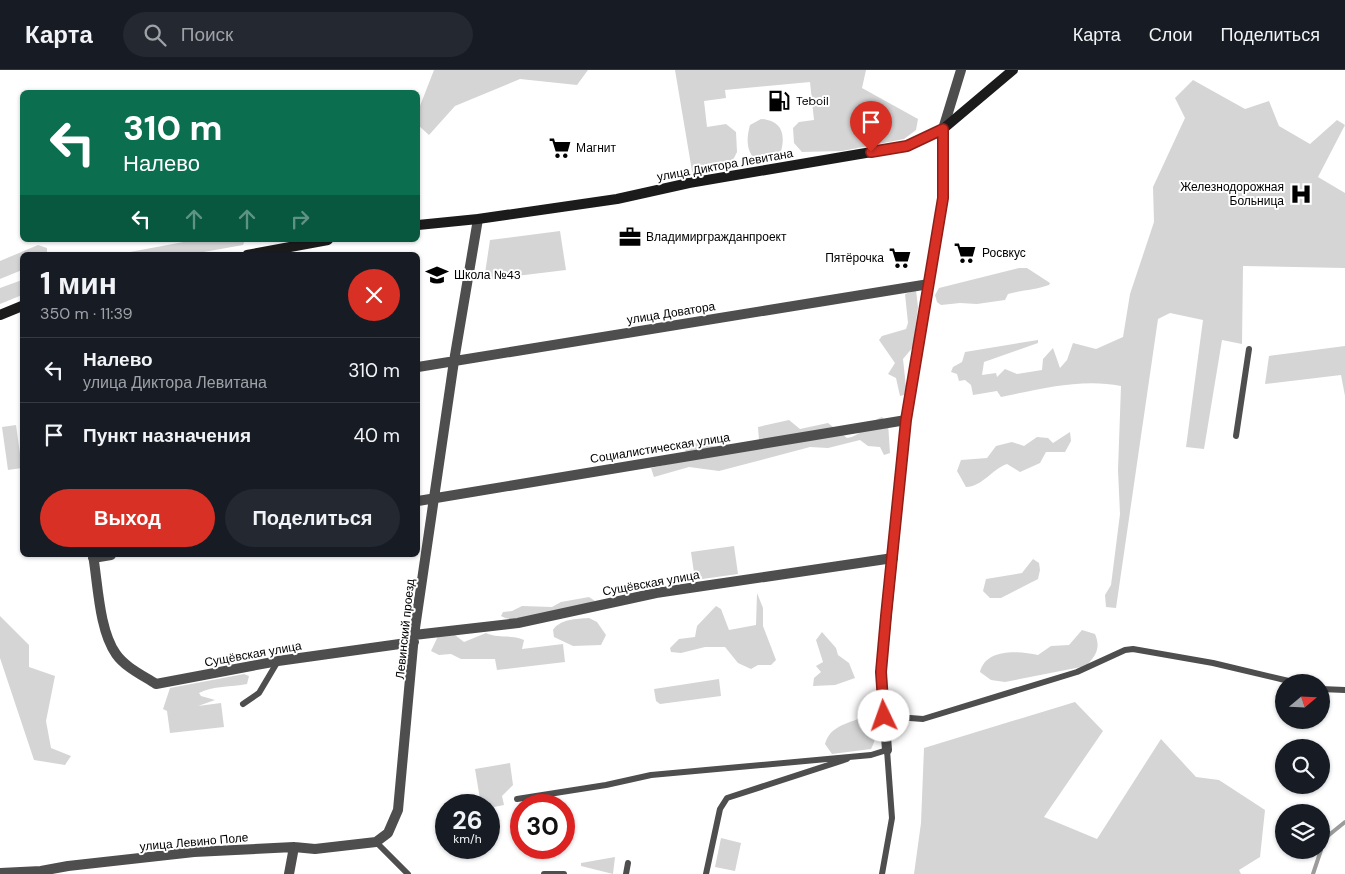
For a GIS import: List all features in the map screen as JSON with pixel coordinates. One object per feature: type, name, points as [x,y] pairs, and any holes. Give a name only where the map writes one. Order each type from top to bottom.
[{"type":"street","points":[[887,750],[881,672],[906,420],[943,198],[943,129],[961,70]]},
{"type":"street","name":"улица Диктора Левитана","points":[[420,225],[478,219],[617,198],[698,181],[907,146],[943,129],[1013,70]]},
{"type":"street","name":"Левинский проезд","points":[[388,834],[398,810],[414,639],[454,361],[478,219]]},
{"type":"street","points":[[263,252],[317,242]]},
{"type":"street","name":"улица Доватора","points":[[420,367],[929,284]]},
{"type":"street","points":[[0,315],[20,307]]},
{"type":"street","name":"Социалистическая улица","points":[[420,501],[906,420]]},
{"type":"street","name":"Сущёвская улица","points":[[93,557],[107,636],[116,654],[130,668],[156,684],[278,661],[518,624],[656,593],[893,558]]},
{"type":"street","name":"улица Левино Поле","points":[[0,873],[41,873],[68,866],[194,852],[294,847],[316,849],[376,842],[388,834]]},
{"type":"street","points":[[289,874],[294,847]]},
{"type":"lane","points":[[1236,436],[1249,349]]},
{"type":"lane","points":[[884,716],[923,719],[1077,672],[1125,650],[1133,649],[1213,663],[1275,678]]},
{"type":"lane","points":[[243,704],[259,693],[278,661]]},
{"type":"lane","points":[[1330,689],[1345,690]]},
{"type":"lane","points":[[541,794],[686,770],[857,756],[887,750],[892,818],[882,874]]},
{"type":"lane","points":[[706,874],[720,809],[728,798],[857,756]]},
{"type":"lane","points":[[376,842],[408,874]]},
{"type":"lane","points":[[626,874],[628,864]]},
{"type":"lane","points":[[544,874],[564,874]]},
{"type":"shaded area","points":[[434,70],[588,70],[577,85],[520,79],[455,106],[429,135],[420,127],[420,106]]},
{"type":"shaded area","points":[[675,70],[866,70],[862,88],[918,119],[916,130],[904,139],[842,151],[802,152],[794,143],[793,128],[799,122],[814,120],[810,82],[725,90],[726,98],[704,101],[707,127],[726,124],[736,132],[737,152],[732,162],[693,177]]},
{"type":"shaded area","points":[[1193,80],[1245,109],[1269,101],[1279,126],[1310,144],[1337,120],[1345,125],[1318,177],[1345,193],[1345,268],[1243,266],[1242,344],[1222,340],[1204,449],[1186,447],[1203,320],[1170,313],[1158,319],[1116,608],[1106,607],[1105,595],[1111,585],[1120,514],[1118,470],[1121,386],[1091,383],[1046,388],[1001,397],[997,391],[973,395],[971,385],[965,380],[959,381],[957,374],[951,372],[953,367],[962,362],[965,352],[1038,340],[1038,343],[984,362],[982,375],[996,373],[997,377],[1005,369],[1017,374],[1042,370],[1043,359],[1053,348],[1060,368],[1067,360],[1073,343],[1096,349],[1123,337],[1130,294],[1154,222],[1153,187],[1185,118],[1175,98]]},
{"type":"shaded area","points":[[761,119],[769,120],[779,127],[782,132],[783,144],[779,158],[769,162],[758,163],[749,150],[748,136],[750,125]]},
{"type":"shaded area","points":[[560,231],[566,270],[484,280],[490,240]]},
{"type":"shaded area","points":[[183,242],[244,242],[243,245],[204,252],[130,252]]},
{"type":"shaded area","points":[[38,245],[47,248],[47,252],[21,252]]},
{"type":"shaded area","points":[[20,253],[20,271],[0,279],[0,261]]},
{"type":"shaded area","points":[[1019,268],[1027,268],[1050,283],[1049,285],[1008,294],[1005,300],[977,304],[941,305],[937,302],[935,295],[939,288]]},
{"type":"shaded area","points":[[20,281],[20,296],[0,304],[0,288]]},
{"type":"shaded area","points":[[916,290],[918,307],[913,347],[903,359],[906,387],[904,395],[900,396],[896,378],[888,374],[895,363],[879,340],[882,336],[906,329],[908,323],[905,294]]},
{"type":"shaded area","points":[[1345,346],[1345,396],[1341,375],[1265,384],[1269,356]]},
{"type":"shaded area","points":[[882,417],[888,423],[890,453],[884,455],[880,447],[868,446],[860,440],[828,448],[810,447],[719,471],[689,467],[654,477],[651,468],[692,459],[681,445],[702,442],[716,447],[759,440],[758,427],[789,420],[800,429],[828,423],[847,438],[857,435]]},
{"type":"shaded area","points":[[16,425],[20,468],[8,470],[2,427]]},
{"type":"shaded area","points":[[1070,432],[1071,441],[1065,452],[1046,452],[1040,463],[1020,472],[1007,464],[977,484],[966,487],[957,471],[961,460],[987,458],[996,446],[1012,442],[1024,446],[1037,437],[1048,438],[1053,443]]},
{"type":"shaded area","points":[[734,546],[738,574],[695,580],[691,552]]},
{"type":"shaded area","points":[[1033,559],[1039,563],[1038,579],[1001,598],[990,598],[983,591],[986,579],[1022,573]]},
{"type":"shaded area","points":[[757,593],[763,608],[763,626],[776,660],[771,665],[758,665],[751,669],[738,663],[725,647],[705,647],[681,653],[671,652],[670,648],[679,639],[695,637],[697,626],[716,606],[721,609],[729,630],[756,625]]},
{"type":"shaded area","points":[[589,597],[595,601],[534,618],[521,620],[501,616],[503,612],[512,611],[522,606],[552,607],[561,602]]},
{"type":"shaded area","points":[[0,616],[29,645],[29,667],[55,676],[46,721],[51,748],[71,756],[65,765],[34,760],[0,658]]},
{"type":"shaded area","points":[[589,618],[597,622],[606,635],[601,645],[573,646],[554,637],[553,630],[556,626],[569,620]]},
{"type":"shaded area","points":[[1082,630],[1095,634],[1098,644],[1095,655],[1086,666],[1005,682],[991,680],[980,672],[983,664],[996,655],[1013,652],[1038,655],[1051,646],[1069,645]]},
{"type":"shaded area","points":[[440,632],[455,635],[464,642],[486,633],[495,636],[519,638],[524,640],[522,649],[563,644],[565,662],[497,670],[495,659],[461,659],[451,654],[439,655],[431,651]]},
{"type":"shaded area","points":[[822,632],[836,648],[838,655],[849,663],[855,678],[835,685],[813,686],[814,678],[821,672],[816,666],[823,662],[816,640]]},
{"type":"shaded area","points":[[244,674],[249,676],[247,684],[216,688],[199,693],[201,696],[215,700],[198,706],[221,703],[224,727],[170,733],[167,711],[163,709],[170,688]]},
{"type":"shaded area","points":[[719,679],[721,696],[660,704],[656,701],[654,689]]},
{"type":"shaded area","points":[[1075,702],[1103,731],[1044,817],[1097,839],[1161,739],[1196,777],[1219,780],[1265,810],[1260,857],[1239,870],[1241,874],[914,874],[921,823],[924,748]]},
{"type":"shaded area","points":[[866,716],[872,718],[875,731],[875,740],[871,749],[832,754],[825,744],[831,733],[841,726]]},
{"type":"shaded area","points":[[510,763],[513,785],[502,796],[504,805],[500,806],[500,794],[479,794],[475,769]]},
{"type":"shaded area","points":[[721,838],[741,843],[735,871],[715,867]]},
{"type":"shaded area","points":[[615,857],[613,874],[581,866],[581,863]]},
{"type":"waterway","points":[[1330,834],[1345,822]]},
{"type":"waterway","points":[[1313,874],[1318,859]]},
{"type":"place","name":"Teboil","points":[[779,101]]},
{"type":"place","name":"Магнит","points":[[560,148]]},
{"type":"place","name":"Железнодорожная Больница","points":[[1301,194]]},
{"type":"place","name":"Владимиргражданпроект","points":[[630,237]]},
{"type":"place","name":"Росвкус","points":[[965,253]]},
{"type":"place","name":"Пятёрочка","points":[[900,258]]},
{"type":"place","name":"Школа №43","points":[[437,275]]},
{"type":"route","points":[[871,152],[907,146],[943,129],[943,198],[906,420],[886,616],[881,672],[884,716]]}]
